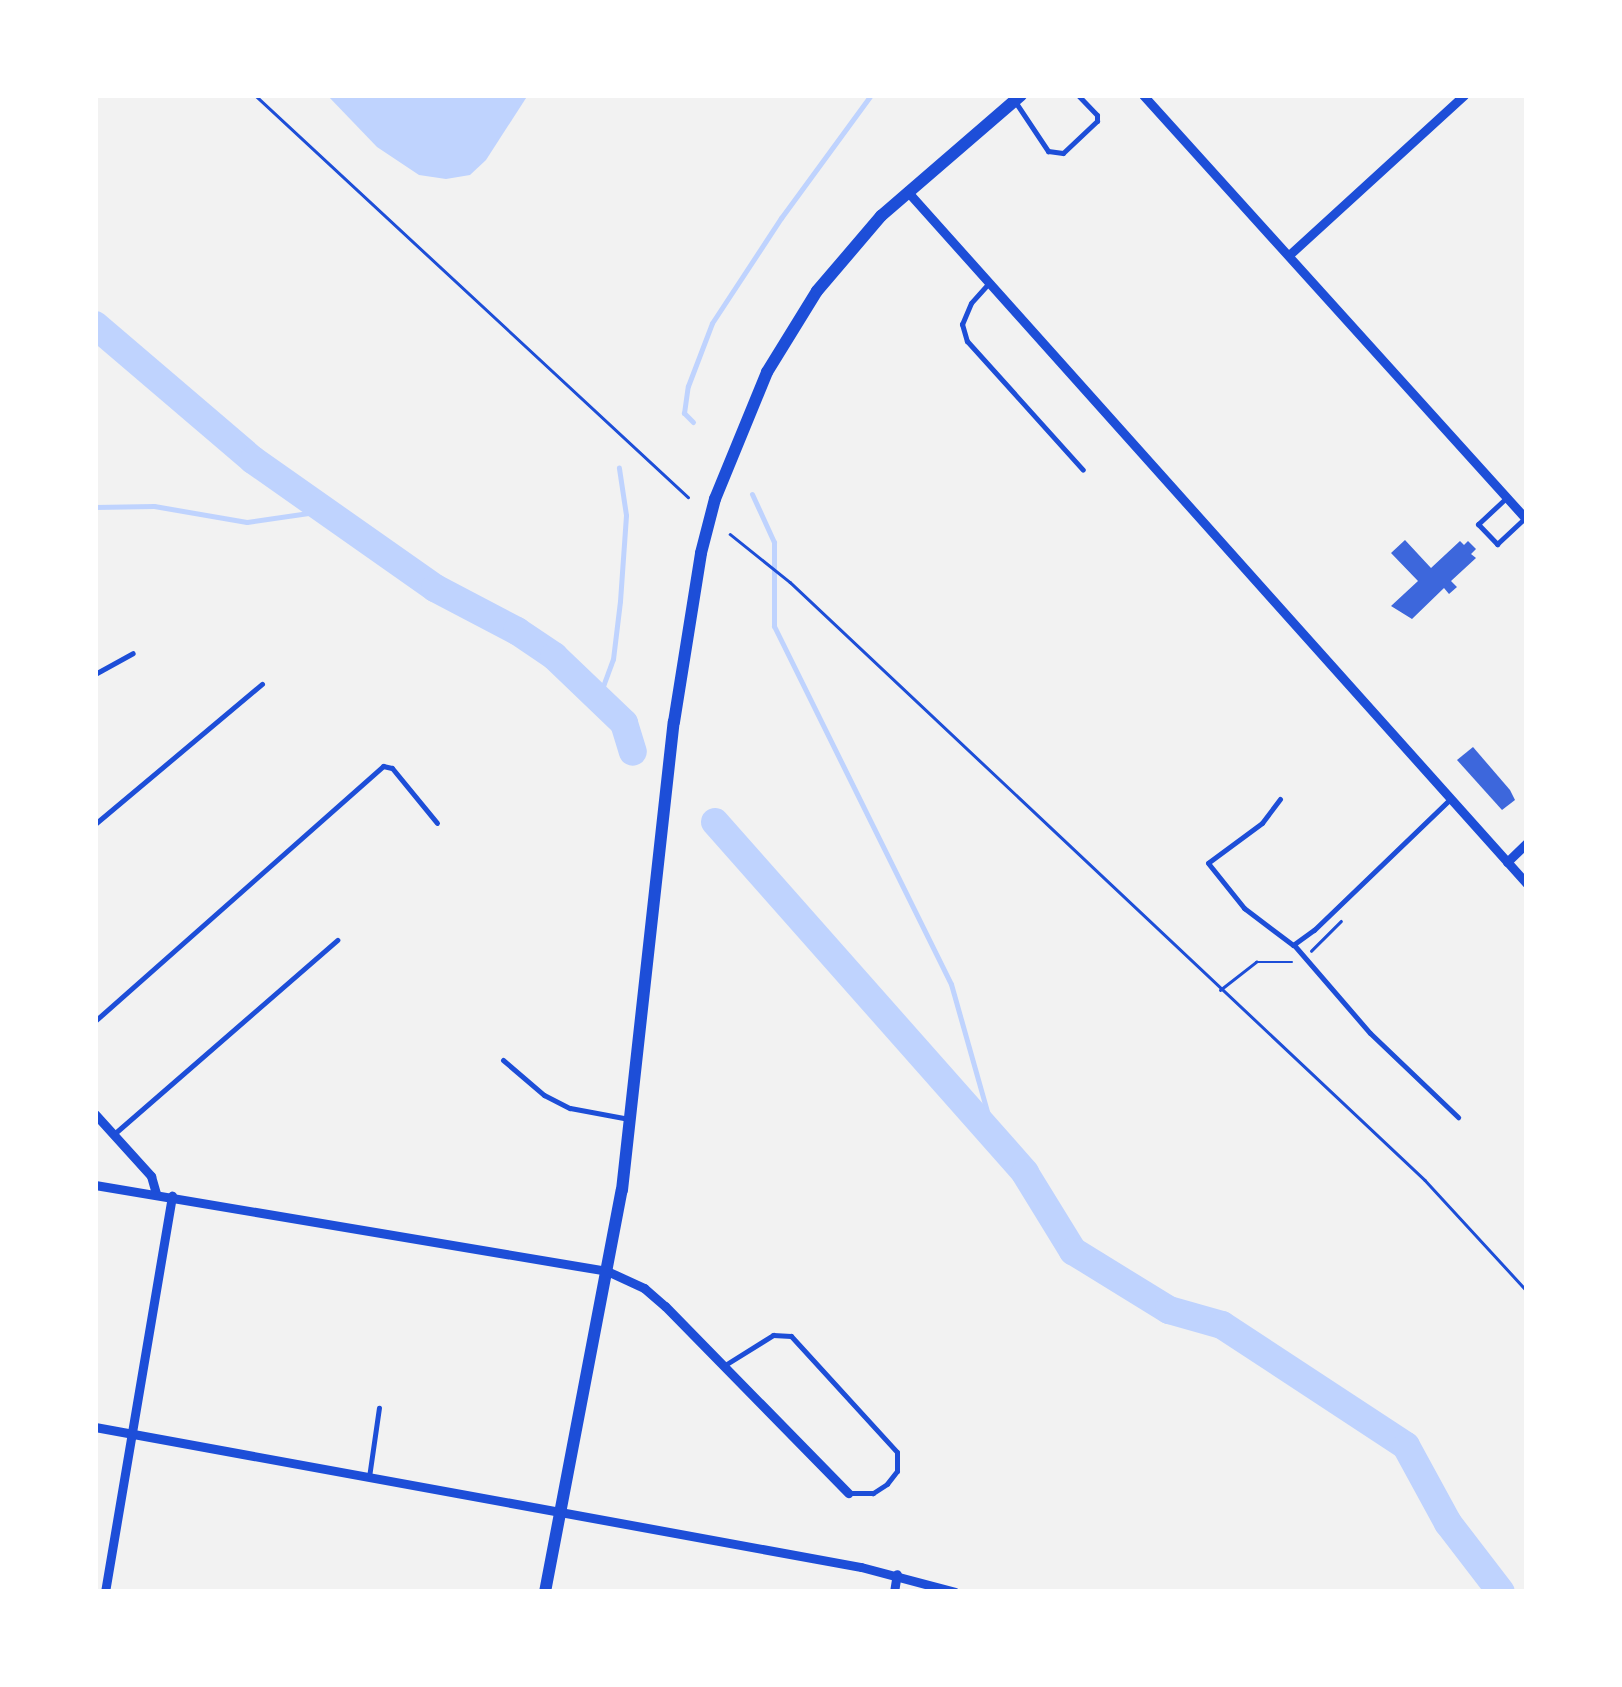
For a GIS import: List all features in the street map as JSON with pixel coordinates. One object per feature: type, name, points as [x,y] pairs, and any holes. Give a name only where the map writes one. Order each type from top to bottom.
[{"type":"main road","points":[[545,1592],[632,1120],[674,722],[701,553],[714,499],[745,416],[792,330],[847,254],[907,191],[1018,98]]},
{"type":"street","points":[[1143,95],[1526,519]]},
{"type":"street","points":[[1290,255],[1464,95]]},
{"type":"street","points":[[907,191],[1527,884]]},
{"type":"street","points":[[1507,862],[1527,843]]},
{"type":"street","points":[[95,1114],[151,1176],[156,1194]]},
{"type":"street","points":[[95,1185],[607,1271],[644,1288],[848,1493]]},
{"type":"street","points":[[106,1592],[172,1196]]},
{"type":"street","points":[[95,1427],[897,1574],[954,1592]]},
{"type":"street","points":[[894,1592],[897,1574]]},
{"type":"lane","points":[[1018,98],[1048,150],[1062,154],[1097,122],[1097,114],[1078,95]]},
{"type":"lane","points":[[990,282],[971,302],[962,324],[968,341],[1083,470]]},
{"type":"lane","points":[[1505,499],[1478,524],[1496,544],[1526,519]]},
{"type":"lane","points":[[95,674],[133,652]]},
{"type":"lane","points":[[95,824],[262,684]]},
{"type":"lane","points":[[95,1021],[383,766],[392,768],[437,824]]},
{"type":"lane","points":[[1280,799],[1262,823],[1208,863],[1244,908],[1293,944],[1370,1033],[1458,1117]]},
{"type":"lane","points":[[1293,944],[1314,930],[1448,800]]},
{"type":"lane","points":[[114,1134],[337,940]]},
{"type":"lane","points":[[502,1060],[544,1095],[570,1108],[632,1120]]},
{"type":"lane","points":[[724,1365],[773,1335],[792,1336],[897,1452],[897,1472],[887,1484],[873,1493],[848,1493]]},
{"type":"lane","points":[[369,1477],[380,1408]]},
{"type":"path","points":[[254,95],[688,497]]},
{"type":"path","points":[[730,534],[790,582],[1425,1180],[1527,1292]]},
{"type":"water","points":[[327,95],[528,95],[486,160],[470,175],[446,179],[419,175],[377,147]]},
{"type":"building","points":[[1405,540],[1431,568],[1460,541],[1464,545],[1468,541],[1476,549],[1471,554],[1476,558],[1451,581],[1457,587],[1449,594],[1444,588],[1412,619],[1391,606],[1418,581],[1391,553]]},
{"type":"building","points":[[1473,747],[1515,800],[1502,810],[1457,760]]},
{"type":"waterway","points":[[693,422],[684,413],[688,386],[712,323],[781,218],[871,95]]},
{"type":"waterway","points":[[95,325],[253,460],[435,588],[517,631],[554,656],[624,723],[633,752]]},
{"type":"waterway","points":[[599,697],[613,659],[620,601],[626,515],[619,468]]},
{"type":"waterway","points":[[752,494],[774,542],[774,626],[951,984],[995,1139]]},
{"type":"waterway","points":[[95,507],[154,506],[247,522],[329,510]]},
{"type":"waterway","points":[[715,822],[1025,1173],[1073,1251],[1169,1310],[1222,1325],[1406,1446],[1448,1523],[1501,1592]]}]
